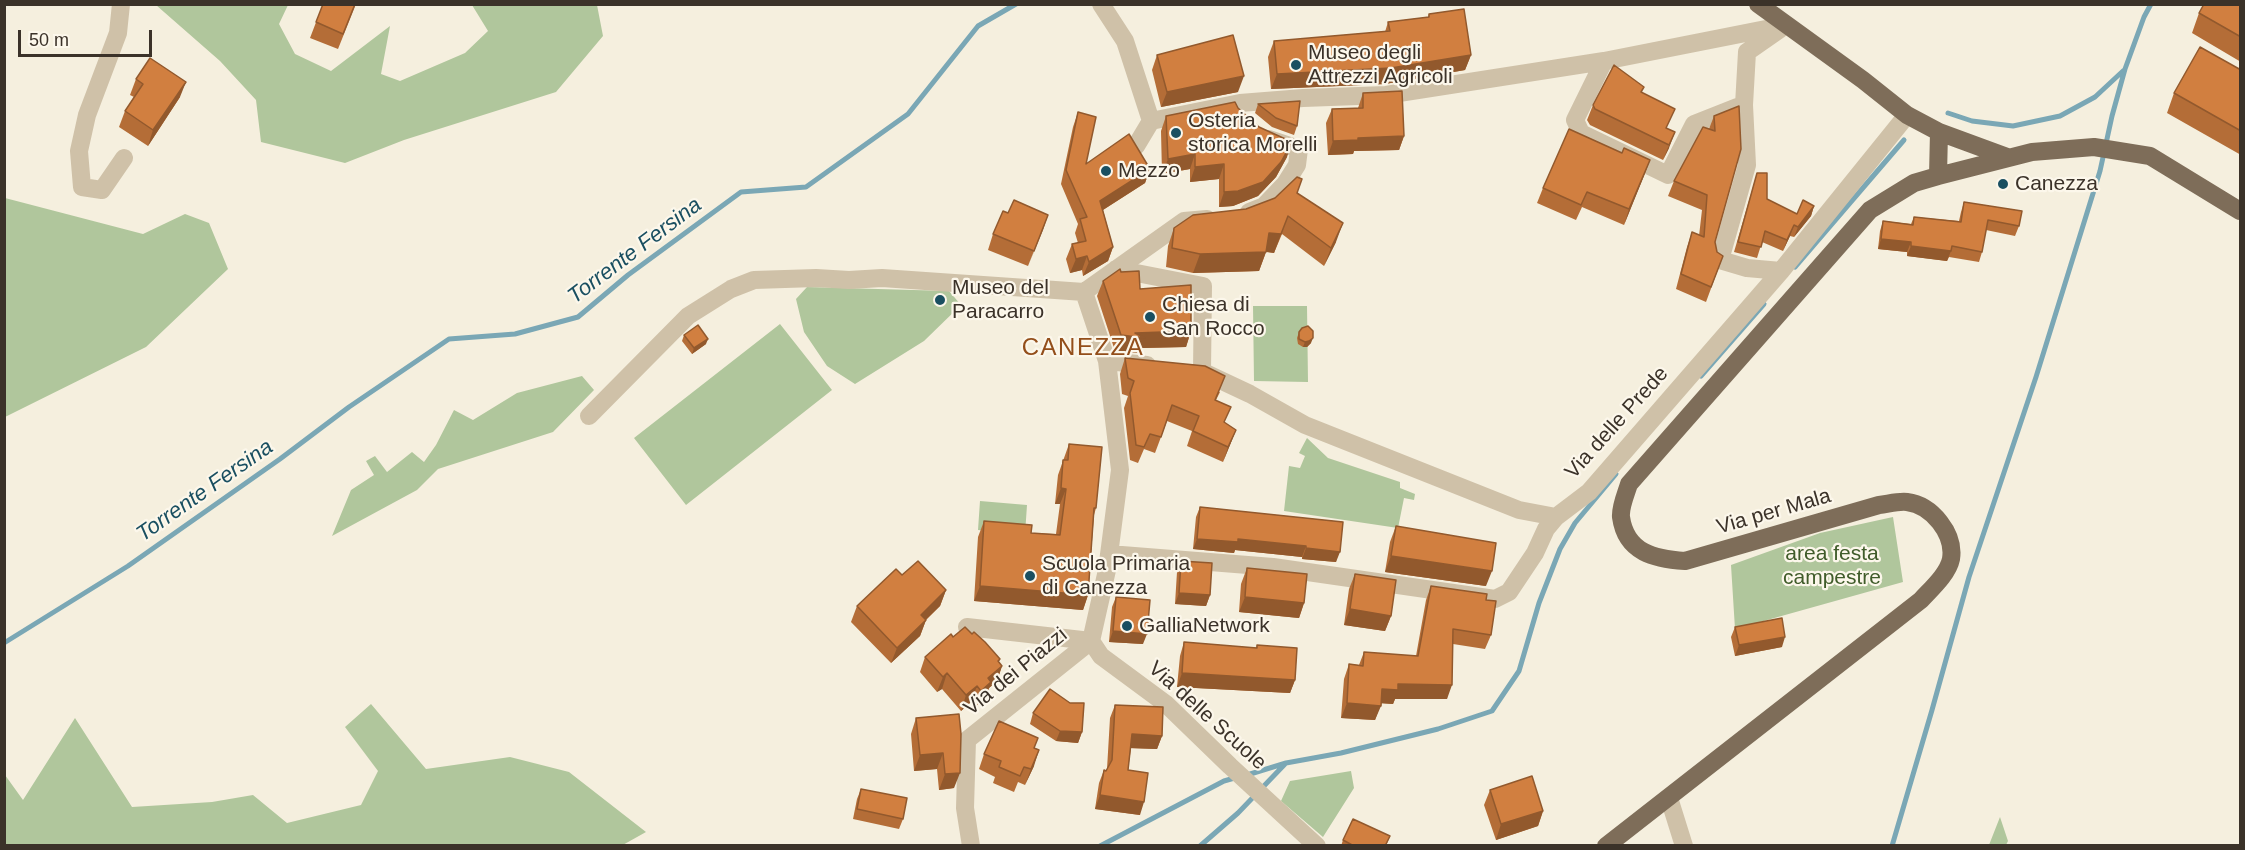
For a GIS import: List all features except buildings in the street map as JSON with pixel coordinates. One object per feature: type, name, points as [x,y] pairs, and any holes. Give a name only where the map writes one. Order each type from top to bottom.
[{"type":"main road","points":[[1758,4],[1907,115],[1939,132],[2007,157]]},
{"type":"main road","points":[[1939,132],[1938,177],[2032,152],[2094,147],[2150,156],[2241,211]]},
{"type":"main road","name":"Via per Mala","points":[[1606,846],[1921,600],[1939,580],[1951,560],[1949,540],[1941,524],[1926,508],[1907,502],[1879,505],[1685,561],[1660,560],[1639,550],[1628,536],[1621,515],[1629,484],[1870,210],[1914,183],[1938,177]]},
{"type":"street","points":[[121,4],[118,33],[87,115],[79,151],[82,187],[102,190],[124,159]]},
{"type":"street","points":[[1101,4],[1125,41],[1151,121]]},
{"type":"street","points":[[1136,146],[1151,121],[1240,103],[1386,95],[1604,61],[1786,25]]},
{"type":"street","points":[[1781,271],[1748,268],[1720,260],[1747,165],[1744,105],[1747,52],[1786,25]]},
{"type":"street","points":[[1604,61],[1575,120],[1581,133],[1668,175],[1694,124],[1744,105]]},
{"type":"street","points":[[589,416],[688,316],[731,289],[754,280],[891,278],[1084,292],[1184,220],[1230,217],[1264,206],[1285,184],[1297,165],[1299,149],[1270,140],[1241,115],[1240,103]]},
{"type":"street","name":"Via delle Prede","points":[[1109,554],[1273,567],[1495,599],[1509,592],[1535,553],[1546,530],[1557,517],[1589,492],[1781,271],[1907,115]]},
{"type":"street","points":[[1116,269],[1203,286],[1202,371]]},
{"type":"street","points":[[967,627],[1091,641],[1109,554],[1120,470],[1107,361],[1084,292]]},
{"type":"street","points":[[1107,361],[1202,371],[1305,424],[1520,510],[1557,517]]},
{"type":"street","name":"Via delle Scuole","points":[[1091,641],[1101,657],[1166,704],[1317,846]]},
{"type":"street","name":"Via dei Piazzi","points":[[971,846],[965,808],[967,740],[1091,641]]},
{"type":"street","points":[[1669,798],[1684,846]]},
{"type":"green space","points":[[156,5],[288,5],[279,24],[295,54],[331,71],[390,26],[381,74],[400,81],[465,53],[488,31],[472,5],[597,5],[603,36],[556,92],[404,140],[345,163],[261,142],[256,100],[220,61]]},
{"type":"green space","points":[[5,198],[143,234],[185,214],[209,223],[228,269],[146,347],[5,417]]},
{"type":"green space","points":[[807,287],[949,291],[961,305],[924,341],[855,384],[827,366],[804,332],[796,299]]},
{"type":"green space","points":[[1253,306],[1307,306],[1308,382],[1254,381]]},
{"type":"green space","points":[[780,324],[832,390],[686,505],[634,438]]},
{"type":"green space","points":[[582,376],[594,390],[553,432],[438,469],[417,490],[332,536],[351,490],[374,475],[366,461],[375,456],[387,472],[412,452],[424,462],[436,445],[454,410],[473,420],[517,393]]},
{"type":"green space","points":[[1307,438],[1328,458],[1400,482],[1400,488],[1415,494],[1414,500],[1404,498],[1398,528],[1284,511],[1289,466],[1300,468],[1305,456],[1299,453]]},
{"type":"green space","points":[[980,501],[1027,505],[1025,534],[978,530]]},
{"type":"green space","name":"area festa campestre","points":[[1893,517],[1903,582],[1735,629],[1731,565],[1820,533]]},
{"type":"green space","points":[[371,704],[426,769],[510,757],[569,772],[646,832],[621,846],[5,845],[5,775],[23,800],[75,718],[132,807],[212,802],[253,795],[287,823],[361,805],[378,771],[345,727]]},
{"type":"green space","points":[[1351,771],[1354,788],[1323,837],[1281,801],[1290,781]]},
{"type":"green space","points":[[2000,817],[2008,841],[2006,845],[1989,845]]},
{"type":"waterway","name":"Torrente Fersina","points":[[4,643],[128,566],[280,459],[349,407],[449,339],[515,334],[578,317],[628,275],[741,192],[806,187],[908,114],[978,26],[1016,4]]},
{"type":"waterway","points":[[1892,846],[1969,577],[2036,377],[2100,171],[2125,69],[2151,4]]},
{"type":"waterway","points":[[1948,113],[1972,121],[2013,126],[2060,116],[2095,97],[2123,71]]},
{"type":"waterway","points":[[1795,267],[1904,140]]},
{"type":"waterway","points":[[1701,376],[1764,304]]},
{"type":"waterway","points":[[1247,775],[1286,763],[1341,753],[1438,729],[1492,711],[1519,671],[1539,603],[1560,549],[1575,523],[1616,474]]},
{"type":"waterway","points":[[1200,846],[1238,813],[1285,764]]},
{"type":"waterway","points":[[1100,846],[1224,781],[1238,777]]},
{"type":"place","name":"Museo degli Attrezzi Agricoli","points":[[1296,65]]},
{"type":"place","name":"Osteria storica Morelli","points":[[1176,133]]},
{"type":"place","name":"Mezzo","points":[[1106,171]]},
{"type":"place","name":"Canezza","points":[[2003,184]]},
{"type":"place","name":"Museo del Paracarro","points":[[940,300]]},
{"type":"place","name":"Chiesa di San Rocco","points":[[1150,317]]},
{"type":"place","name":"Scuola Primaria di Canezza","points":[[1030,576]]},
{"type":"place","name":"GalliaNetwork","points":[[1127,626]]},
{"type":"district","name":"CANEZZA","points":[[1083,348]]}]
